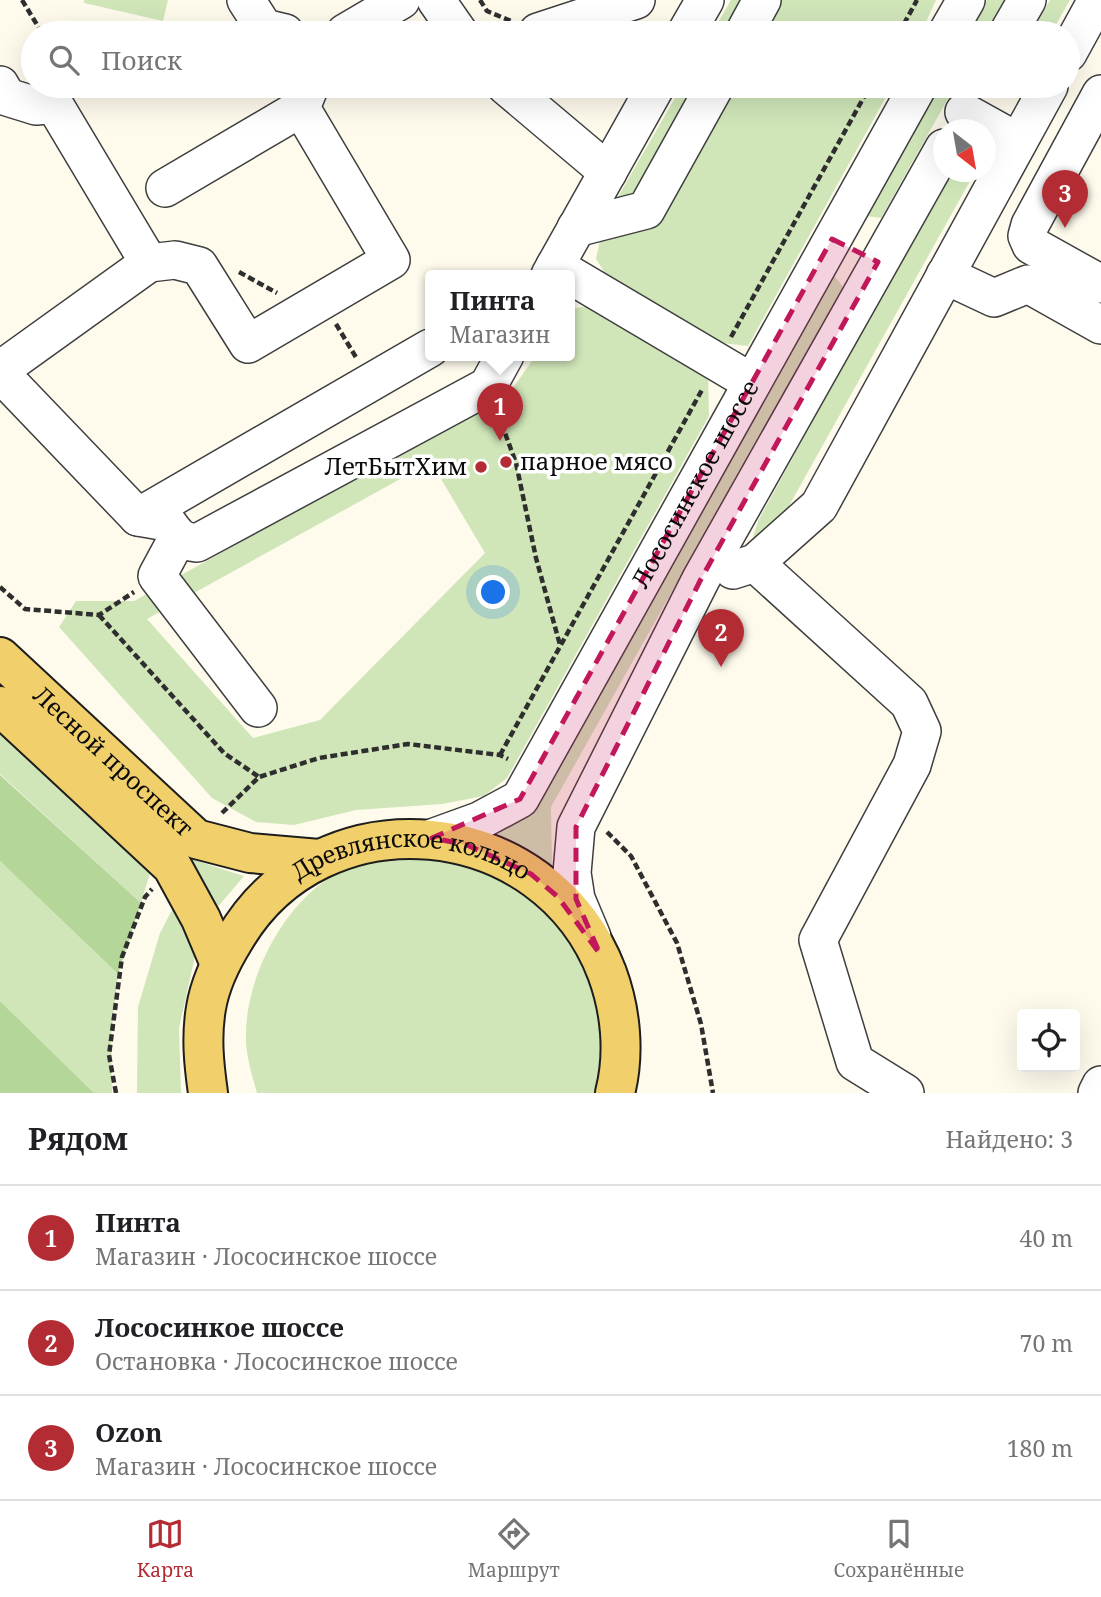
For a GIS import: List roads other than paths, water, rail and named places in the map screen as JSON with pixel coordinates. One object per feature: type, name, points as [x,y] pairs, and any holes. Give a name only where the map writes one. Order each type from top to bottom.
[{"type":"main road","name":"Лесной проспект","points":[[0,657],[184,853],[201,919],[220,964]]},
{"type":"main road","name":"Лесной проспект","points":[[0,706],[184,853],[250,853],[319,859]]},
{"type":"main road","name":"Древлянское кольцо","points":[[208,1093],[202,1054],[206,1008],[220,964],[244,921],[278,886],[319,859],[356,845],[394,838],[432,838],[500,857],[531,874],[566,906],[581,924],[600,954],[614,994],[621,1036],[619,1078],[615,1093]]},
{"type":"street","points":[[246,0],[260,21]]},
{"type":"street","points":[[365,21],[401,0]]},
{"type":"street","points":[[436,0],[451,21]]},
{"type":"street","points":[[572,21],[636,0]]},
{"type":"street","points":[[693,21],[705,0]]},
{"type":"street","points":[[751,21],[762,0]]},
{"type":"street","points":[[954,21],[966,0]]},
{"type":"street","points":[[1015,21],[1027,0]]},
{"type":"street","points":[[1080,32],[1098,2]]},
{"type":"street","points":[[0,86],[7,97],[36,106],[54,104],[149,263]]},
{"type":"street","points":[[1101,93],[1030,225],[1027,236],[1037,270],[1101,325]]},
{"type":"street","points":[[166,188],[304,98]]},
{"type":"street","points":[[307,98],[391,260],[248,344],[199,266],[175,260],[149,263],[0,371],[138,517],[167,522],[178,537],[186,542],[197,543],[496,370]]},
{"type":"street","points":[[520,98],[608,172]]},
{"type":"street","points":[[553,270],[649,98]]},
{"type":"street","points":[[576,228],[646,210],[708,98]]},
{"type":"street","name":"Лососинское шоссе","points":[[432,838],[479,821],[520,799],[911,98]]},
{"type":"street","points":[[701,579],[755,563],[819,506],[1042,98]]},
{"type":"street","points":[[965,109],[1018,142]]},
{"type":"street","points":[[600,954],[576,899],[572,873],[576,827],[701,579],[933,166]]},
{"type":"street","points":[[832,239],[878,262]]},
{"type":"street","points":[[945,275],[994,298],[1037,270],[1101,284]]},
{"type":"street","points":[[575,282],[751,382]]},
{"type":"street","points":[[138,517],[425,351]]},
{"type":"street","points":[[178,537],[157,576],[258,708]]},
{"type":"street","points":[[755,563],[909,703],[922,731],[912,765],[818,940],[855,1062],[905,1093]]},
{"type":"street","points":[[1097,1093],[1101,1085]]},
{"type":"place","name":"Ozon","points":[[1065,228]]},
{"type":"place","name":"Пинта","points":[[500,441]]},
{"type":"place","name":"парное мясо","points":[[506,462]]},
{"type":"place","name":"ЛетБытХим","points":[[481,467]]},
{"type":"place","name":"Лососинкое шоссе","points":[[721,667]]}]
